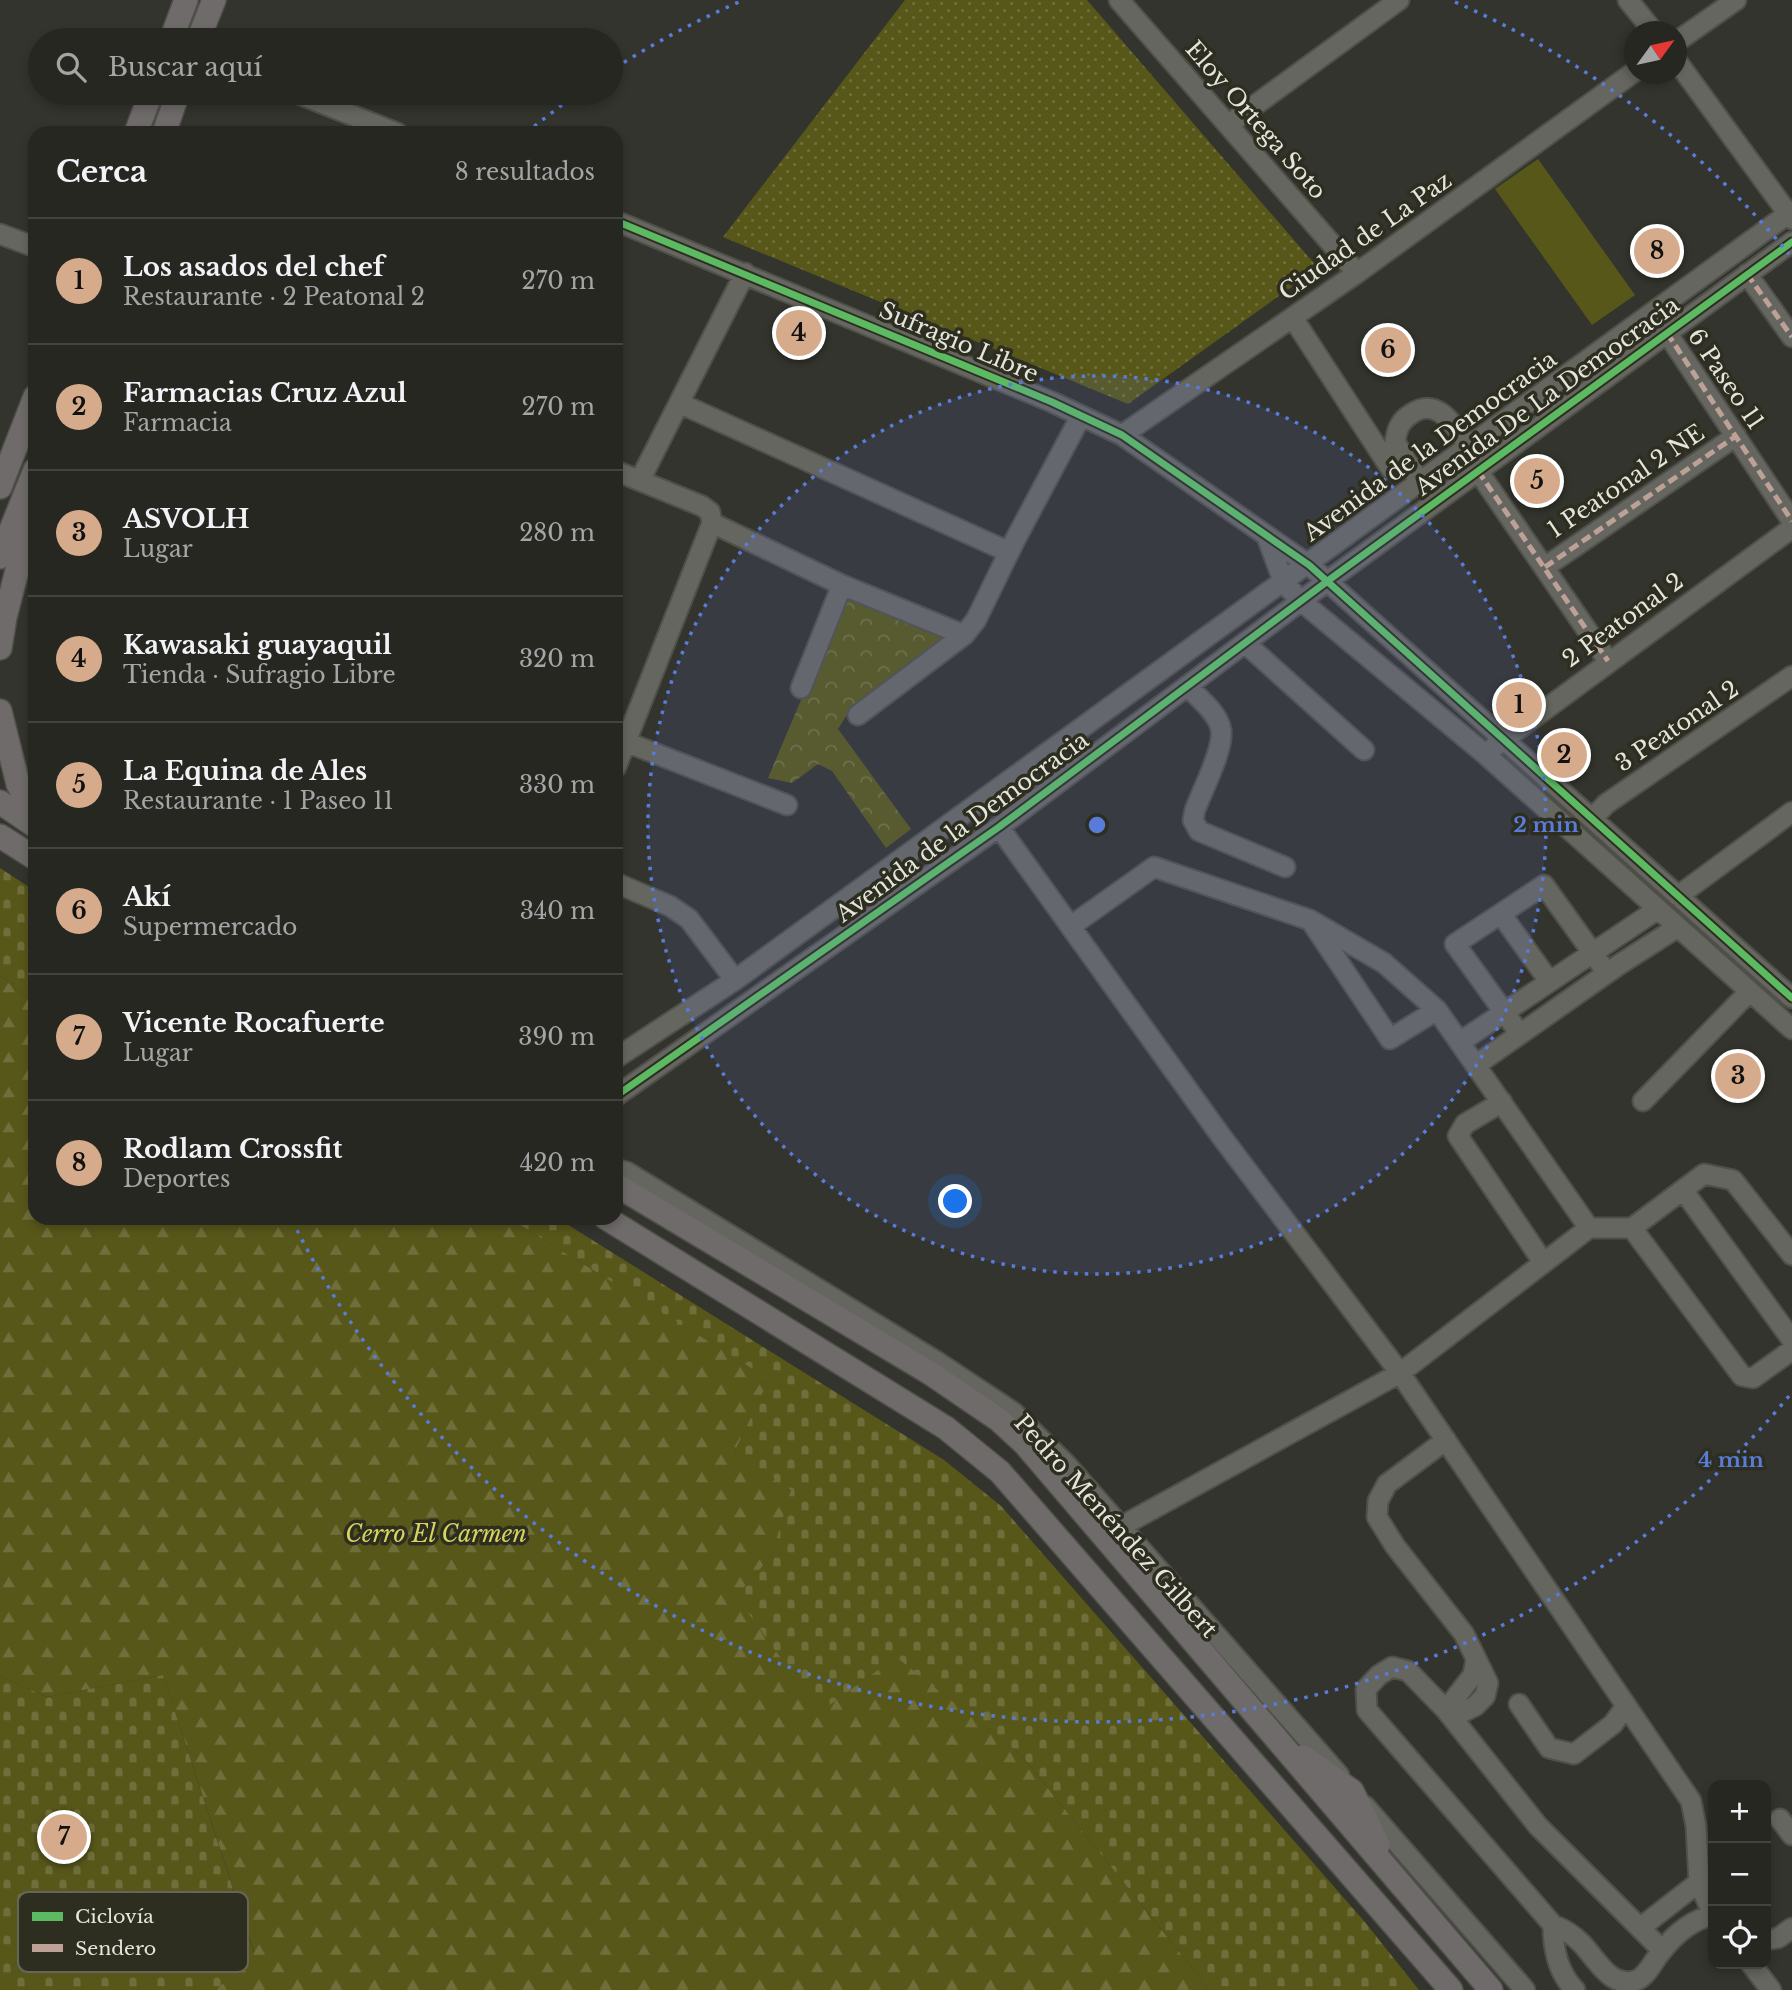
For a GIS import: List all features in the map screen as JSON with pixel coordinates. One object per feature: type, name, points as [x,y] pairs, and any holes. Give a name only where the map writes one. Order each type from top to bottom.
[{"type":"main road","points":[[176,28],[186,0]]},
{"type":"main road","points":[[203,28],[214,0]]},
{"type":"main road","points":[[139,126],[146,105]]},
{"type":"main road","points":[[166,126],[174,105]]},
{"type":"main road","points":[[0,487],[28,415]]},
{"type":"main road","points":[[0,557],[28,488]]},
{"type":"main road","points":[[0,648],[2,619],[28,526]]},
{"type":"main road","points":[[0,711],[18,784],[28,803]]},
{"type":"main road","points":[[0,802],[28,821]]},
{"type":"main road","points":[[0,836],[28,854]]},
{"type":"main road","name":"Pedro Menéndez Gilbert","points":[[623,1189],[967,1397],[999,1420],[1112,1531],[1280,1742],[1491,1990]]},
{"type":"main road","points":[[618,1225],[934,1421],[976,1451],[1015,1489],[1451,1990]]},
{"type":"main road","points":[[1027,1425],[1055,1475]]},
{"type":"main road","points":[[1280,1742],[1352,1791],[1391,1873]]},
{"type":"street","name":"Eloy Ortega Soto","points":[[1119,0],[1357,274]]},
{"type":"street","points":[[1228,125],[1399,0]]},
{"type":"street","points":[[1628,0],[1645,21]]},
{"type":"street","points":[[1687,34],[1736,0]]},
{"type":"street","points":[[1687,75],[1791,214]]},
{"type":"street","name":"Ciudad de La Paz","points":[[1122,435],[1357,274],[1624,79]]},
{"type":"street","points":[[326,105],[379,126]]},
{"type":"street","name":"Avenida de la Democracia","points":[[623,1053],[735,980],[1791,214]]},
{"type":"street","name":"Sufragio Libre","points":[[623,224],[746,273],[1122,435],[1308,565],[1792,998]]},
{"type":"street","points":[[0,234],[28,244]]},
{"type":"street","name":"Avenida De La Democracia","points":[[1325,583],[1792,242]]},
{"type":"street","points":[[640,480],[746,273]]},
{"type":"street","points":[[1748,274],[1792,337]]},
{"type":"street","points":[[1293,318],[1391,470]]},
{"type":"street","name":"6 Paseo 11","points":[[1667,333],[1792,521]]},
{"type":"street","points":[[679,403],[1009,552]]},
{"type":"street","points":[[1421,484],[1395,442],[1403,419],[1418,409],[1433,407],[1445,415],[1470,447]]},
{"type":"street","points":[[858,715],[964,635],[976,620],[1081,416]]},
{"type":"street","name":"1 Peatonal 2 NE","points":[[1545,567],[1735,436]]},
{"type":"street","points":[[1478,471],[1608,661]]},
{"type":"street","points":[[623,474],[702,506],[710,513],[712,523],[623,750]]},
{"type":"street","points":[[712,523],[842,585],[964,635]]},
{"type":"street","name":"2 Peatonal 2","points":[[1485,754],[1792,528]]},
{"type":"street","points":[[1267,537],[1284,583],[1301,601],[1485,754],[1792,1029]]},
{"type":"street","name":"Avenida de la Democracia","points":[[623,1091],[999,827],[1325,583]]},
{"type":"street","points":[[800,688],[842,585]]},
{"type":"street","points":[[1245,643],[1364,750]]},
{"type":"street","name":"3 Peatonal 2","points":[[1592,819],[1606,804],[1792,676]]},
{"type":"street","points":[[1187,687],[1210,711],[1222,729],[1219,746],[1193,820],[1199,831],[1284,867]]},
{"type":"street","points":[[626,742],[787,805]]},
{"type":"street","points":[[1678,896],[1792,812]]},
{"type":"street","points":[[999,827],[1221,1136],[1399,1373],[1690,1801],[1696,1826],[1699,1882],[1709,1906]]},
{"type":"street","points":[[1072,926],[1153,867],[1310,920],[1384,963],[1437,1010],[1589,1228]]},
{"type":"street","points":[[1520,1034],[1455,944],[1544,885],[1607,973]]},
{"type":"street","points":[[623,886],[670,906],[689,919],[735,980]]},
{"type":"street","points":[[1460,1042],[1658,909]]},
{"type":"street","points":[[1501,914],[1549,981]]},
{"type":"street","points":[[1310,920],[1390,1039],[1437,1010]]},
{"type":"street","points":[[1476,1065],[1678,927]]},
{"type":"street","points":[[1716,961],[1727,961],[1731,958],[1730,942]]},
{"type":"street","points":[[1747,988],[1744,974],[1748,969],[1760,970]]},
{"type":"street","points":[[1643,1101],[1747,988]]},
{"type":"street","points":[[1502,1102],[1465,1124],[1458,1136],[1543,1262]]},
{"type":"street","name":"Pedro Menéndez Gilbert","points":[[623,1171],[965,1379],[1013,1412],[1067,1465],[1112,1531],[1352,1791],[1525,1990]]},
{"type":"street","points":[[1112,1531],[1399,1373],[1589,1228],[1632,1228],[1704,1174],[1733,1180],[1792,1255]]},
{"type":"street","points":[[1683,1190],[1792,1340]]},
{"type":"street","points":[[1632,1228],[1745,1378],[1756,1376],[1792,1349]]},
{"type":"street","points":[[1446,1440],[1387,1484],[1378,1501],[1377,1517],[1395,1546],[1464,1634],[1488,1684],[1485,1696],[1461,1713],[1446,1710]]},
{"type":"street","points":[[1662,1950],[1538,1826],[1446,1710],[1408,1671],[1392,1667],[1379,1675],[1366,1689],[1367,1710],[1553,1926],[1566,1930],[1582,1943],[1614,1981],[1630,1984],[1643,1978],[1662,1950],[1688,1926],[1708,1917]]},
{"type":"street","points":[[1519,1704],[1549,1748],[1574,1754],[1613,1724],[1626,1706]]},
{"type":"street","points":[[1780,1819],[1792,1835]]},
{"type":"street","points":[[1640,1928],[1699,1882]]},
{"type":"street","points":[[1385,1914],[1441,1990]]},
{"type":"street","points":[[1553,1926],[1553,1950],[1569,1984],[1575,1990]]},
{"type":"street","points":[[1771,1939],[1778,1938],[1792,1928]]},
{"type":"street","points":[[1755,1969],[1771,1990]]},
{"type":"green space","points":[[905,0],[1087,0],[1318,268],[1128,404],[723,237]]},
{"type":"green space","points":[[1538,159],[1635,295],[1592,325],[1495,189]]},
{"type":"green space","points":[[845,596],[951,639],[850,710],[838,729],[911,829],[886,848],[832,771],[818,764],[792,783],[768,778]]},
{"type":"green space","points":[[0,868],[28,886],[28,998],[0,976]]},
{"type":"green space","name":"Cerro El Carmen","points":[[0,976],[28,998],[28,1225],[520,1225],[770,1379],[735,1451],[792,1490],[771,1557],[736,1597],[896,1656],[1023,1757],[1210,1990],[216,1990],[234,1972],[248,1972],[248,1958],[254,1952],[248,1934],[248,1892],[234,1892],[163,1675],[47,1697],[0,1676]]},
{"type":"green space","points":[[520,1225],[568,1225],[944,1460],[1001,1506],[1364,1921],[1419,1990],[1210,1990],[1023,1757],[896,1657],[820,1712],[736,1596],[771,1557],[791,1490],[735,1451],[769,1379]]},
{"type":"green space","points":[[163,1675],[234,1892],[18,1892],[18,1972],[234,1972],[216,1990],[0,1990],[0,1676],[47,1697]]},
{"type":"green space","points":[[248,1935],[254,1953],[248,1959]]},
{"type":"marked path","points":[[1747,274],[1792,337]]},
{"type":"marked path","points":[[1667,333],[1792,521]]},
{"type":"marked path","points":[[1545,567],[1736,436]]},
{"type":"marked path","points":[[1478,471],[1608,661]]},
{"type":"cycle path","points":[[623,224],[1052,402],[1122,435],[1309,565],[1792,998]]},
{"type":"cycle path","points":[[623,1091],[999,827],[1333,577],[1792,242]]},
{"type":"place","name":"Rodlam Crossfit","points":[[1657,251]]},
{"type":"place","name":"Kawasaki guayaquil","points":[[799,333]]},
{"type":"place","name":"Akí","points":[[1388,350]]},
{"type":"place","name":"La Equina de Ales","points":[[1537,481]]},
{"type":"place","name":"Los asados del chef","points":[[1519,705]]},
{"type":"place","name":"Farmacias Cruz Azul","points":[[1564,755]]},
{"type":"place","name":"ASVOLH","points":[[1738,1076]]},
{"type":"place","name":"Vicente Rocafuerte","points":[[64,1837]]}]
